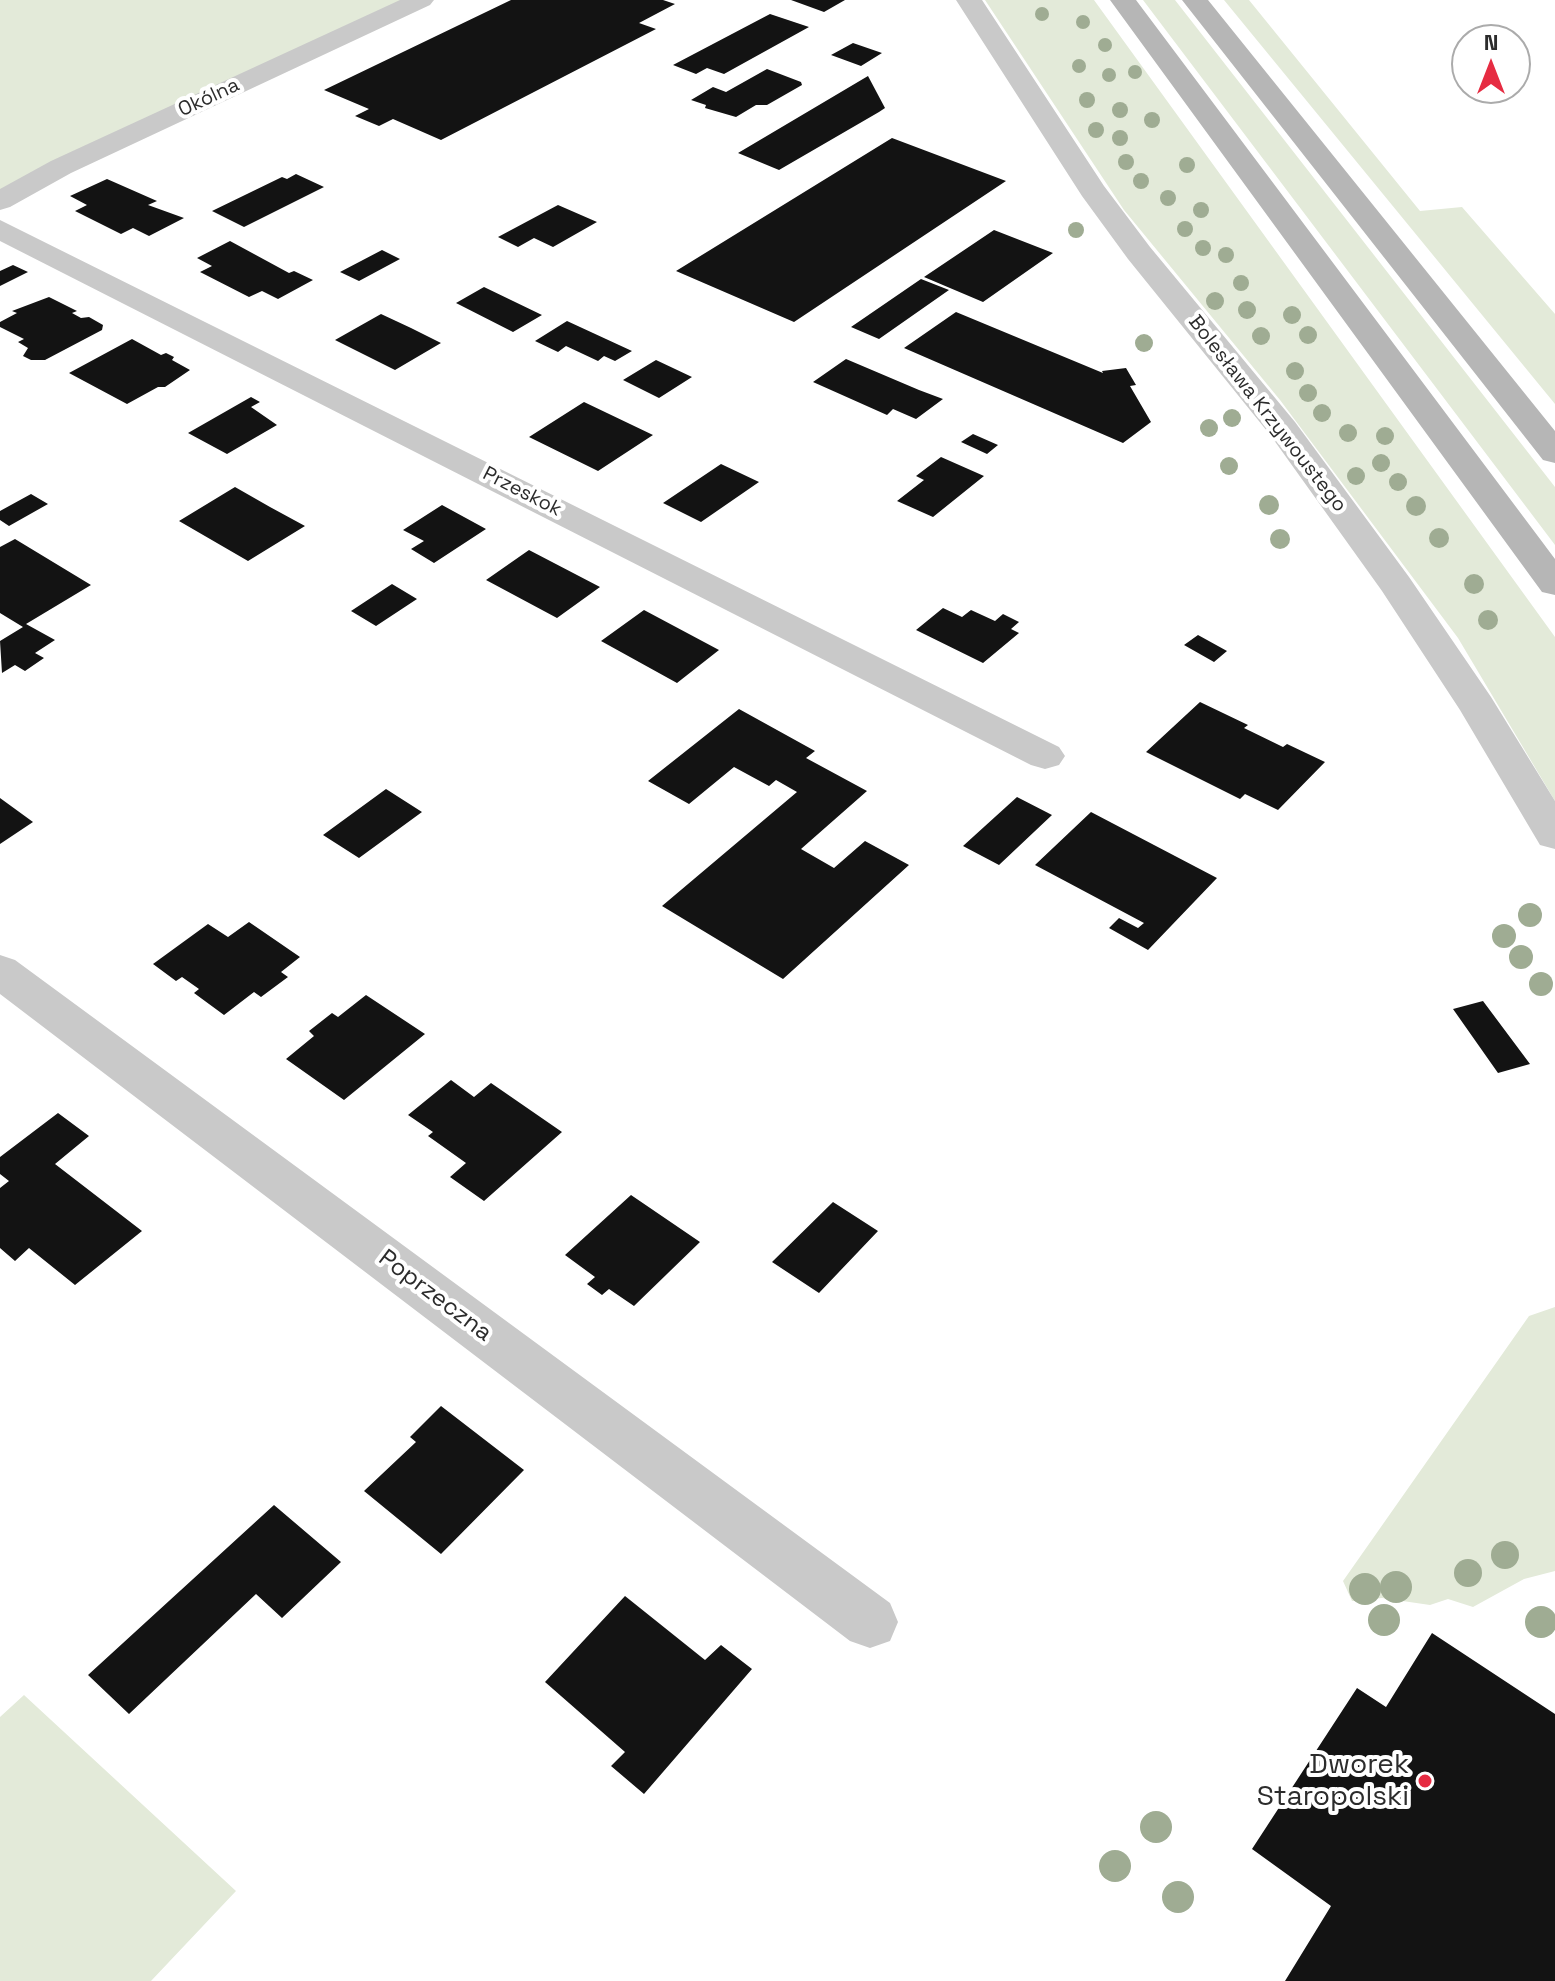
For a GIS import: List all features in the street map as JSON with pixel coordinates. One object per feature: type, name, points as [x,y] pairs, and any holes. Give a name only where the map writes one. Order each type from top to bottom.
[{"type":"main road","points":[[1123,0],[1555,584]]},
{"type":"main road","points":[[1195,0],[1555,453]]},
{"type":"street","name":"Okólna","points":[[0,201],[61,167],[421,0]]},
{"type":"street","name":"Bolesława Krzywoustego","points":[[969,0],[1092,190],[1139,253],[1283,429],[1396,585],[1477,706],[1555,835]]},
{"type":"street","name":"Przeskok","points":[[0,229],[1045,756]]},
{"type":"street","name":"Poprzeczna","points":[[0,971],[870,1622]]},
{"type":"green space","points":[[0,0],[404,0],[0,199]]},
{"type":"green space","points":[[985,0],[1094,0],[1555,637],[1555,801],[1458,638],[1280,400],[1124,210]]},
{"type":"green space","points":[[1143,0],[1175,0],[1555,487],[1555,545]]},
{"type":"green space","points":[[1224,0],[1249,0],[1420,211],[1462,207],[1555,314],[1555,404]]},
{"type":"green space","points":[[1555,1307],[1555,1571],[1524,1579],[1473,1607],[1448,1599],[1430,1605],[1382,1598],[1352,1601],[1343,1581],[1529,1316]]},
{"type":"green space","points":[[24,1695],[236,1891],[151,1981],[0,1981],[0,1717]]},
{"type":"building","points":[[511,0],[663,0],[675,4],[639,23],[656,29],[441,140],[393,119],[379,126],[355,116],[369,109],[324,90]]},
{"type":"building","points":[[791,0],[845,0],[824,12]]},
{"type":"building","points":[[770,14],[809,27],[724,74],[707,68],[696,74],[673,65]]},
{"type":"building","points":[[853,43],[882,53],[861,66],[831,55]]},
{"type":"building","points":[[767,69],[802,85],[767,105],[756,105],[736,117],[705,108],[706,105],[691,100],[713,87],[726,92]]},
{"type":"building","points":[[868,76],[885,108],[879,112],[779,170],[738,153]]},
{"type":"building","points":[[892,138],[1006,181],[794,322],[676,271]]},
{"type":"building","points":[[296,174],[324,187],[244,227],[212,211],[282,177],[287,179]]},
{"type":"building","points":[[107,179],[157,201],[148,205],[184,218],[149,236],[133,228],[121,234],[75,211],[87,205],[70,196]]},
{"type":"building","points":[[558,205],[597,222],[553,247],[534,238],[518,247],[498,237]]},
{"type":"building","points":[[994,230],[1053,253],[983,302],[924,277]]},
{"type":"building","points":[[230,241],[289,273],[294,271],[313,280],[278,299],[262,291],[249,297],[200,272],[212,266],[197,258]]},
{"type":"building","points":[[382,250],[400,259],[359,281],[340,272]]},
{"type":"building","points":[[13,265],[28,272],[0,286],[0,271]]},
{"type":"building","points":[[921,279],[949,290],[879,339],[851,327]]},
{"type":"building","points":[[484,287],[542,315],[513,332],[456,303]]},
{"type":"building","points":[[49,297],[77,311],[72,313],[81,318],[89,317],[103,325],[102,330],[45,360],[31,360],[23,356],[28,348],[18,342],[24,339],[0,327],[0,322],[17,313],[12,311]]},
{"type":"building","points":[[956,312],[1103,373],[1126,368],[1136,385],[1130,386],[1151,422],[1123,443],[904,348]]},
{"type":"building","points":[[381,314],[441,343],[395,370],[335,340]]},
{"type":"building","points":[[567,321],[632,351],[615,361],[604,356],[598,361],[566,346],[558,352],[535,341]]},
{"type":"building","points":[[132,339],[161,355],[166,353],[174,357],[172,360],[190,370],[165,387],[158,387],[127,404],[69,373]]},
{"type":"building","points":[[846,359],[943,399],[916,419],[893,409],[887,415],[813,382]]},
{"type":"building","points":[[656,360],[692,377],[659,398],[623,380]]},
{"type":"building","points":[[251,397],[260,402],[251,407],[277,425],[227,454],[188,433]]},
{"type":"building","points":[[584,402],[653,435],[598,471],[529,437]]},
{"type":"building","points":[[973,434],[998,445],[987,454],[961,442]]},
{"type":"building","points":[[941,457],[984,476],[933,517],[897,501],[924,480],[916,476]]},
{"type":"building","points":[[721,464],[759,482],[701,522],[663,503]]},
{"type":"building","points":[[235,487],[305,526],[248,561],[179,521]]},
{"type":"building","points":[[31,494],[48,504],[9,526],[0,520],[0,511]]},
{"type":"building","points":[[442,505],[486,529],[434,563],[411,549],[424,541],[403,530]]},
{"type":"building","points":[[15,539],[91,585],[26,624],[55,640],[35,653],[44,658],[25,671],[15,665],[2,673],[0,641],[23,627],[0,613],[0,547]]},
{"type":"building","points":[[529,550],[600,587],[557,618],[486,580]]},
{"type":"building","points":[[392,584],[417,599],[376,626],[351,611]]},
{"type":"building","points":[[943,608],[962,617],[971,610],[995,621],[1003,614],[1019,622],[1011,629],[1019,633],[983,663],[916,630]]},
{"type":"building","points":[[644,610],[719,650],[677,683],[601,641]]},
{"type":"building","points":[[1198,635],[1227,651],[1214,662],[1184,645]]},
{"type":"building","points":[[1200,702],[1248,725],[1244,728],[1283,747],[1287,744],[1325,762],[1278,810],[1245,794],[1240,799],[1146,752]]},
{"type":"building","points":[[739,709],[815,751],[806,758],[867,791],[801,849],[834,868],[865,841],[909,865],[783,979],[662,906],[797,792],[776,780],[769,786],[734,767],[689,804],[648,781]]},
{"type":"building","points":[[386,789],[422,812],[359,858],[323,835]]},
{"type":"building","points":[[1017,797],[1052,815],[999,865],[963,846]]},
{"type":"building","points":[[0,798],[33,822],[0,844]]},
{"type":"building","points":[[1091,812],[1217,878],[1148,950],[1109,928],[1119,918],[1138,928],[1144,923],[1035,865]]},
{"type":"building","points":[[249,922],[300,957],[281,972],[288,977],[261,997],[254,992],[224,1015],[194,993],[199,989],[182,977],[176,981],[153,964],[208,924],[228,937]]},
{"type":"building","points":[[366,995],[425,1034],[344,1100],[286,1059],[314,1036],[309,1031],[332,1013],[338,1017]]},
{"type":"building","points":[[1483,1001],[1530,1064],[1498,1073],[1453,1009]]},
{"type":"building","points":[[451,1080],[474,1097],[491,1083],[562,1132],[484,1201],[450,1177],[466,1163],[428,1136],[433,1132],[408,1115]]},
{"type":"building","points":[[58,1113],[89,1136],[55,1164],[142,1231],[75,1285],[29,1248],[15,1261],[0,1248],[0,1188],[9,1181],[0,1174],[0,1157]]},
{"type":"building","points":[[631,1195],[700,1242],[634,1306],[609,1289],[602,1295],[587,1284],[595,1277],[565,1255]]},
{"type":"building","points":[[833,1202],[878,1231],[819,1293],[772,1262]]},
{"type":"building","points":[[441,1406],[524,1470],[441,1554],[364,1491],[416,1442],[410,1437]]},
{"type":"building","points":[[274,1505],[341,1562],[282,1618],[256,1594],[129,1714],[88,1675]]},
{"type":"building","points":[[625,1596],[705,1660],[721,1645],[752,1669],[644,1794],[611,1766],[625,1752],[545,1682]]},
{"type":"building","name":"Dworek Staropolski","points":[[1432,1633],[1555,1714],[1555,1981],[1285,1981],[1331,1906],[1252,1849],[1357,1688],[1386,1707]]},
{"type":"place","name":"Dworek Staropolski","points":[[1425,1781]]}]
